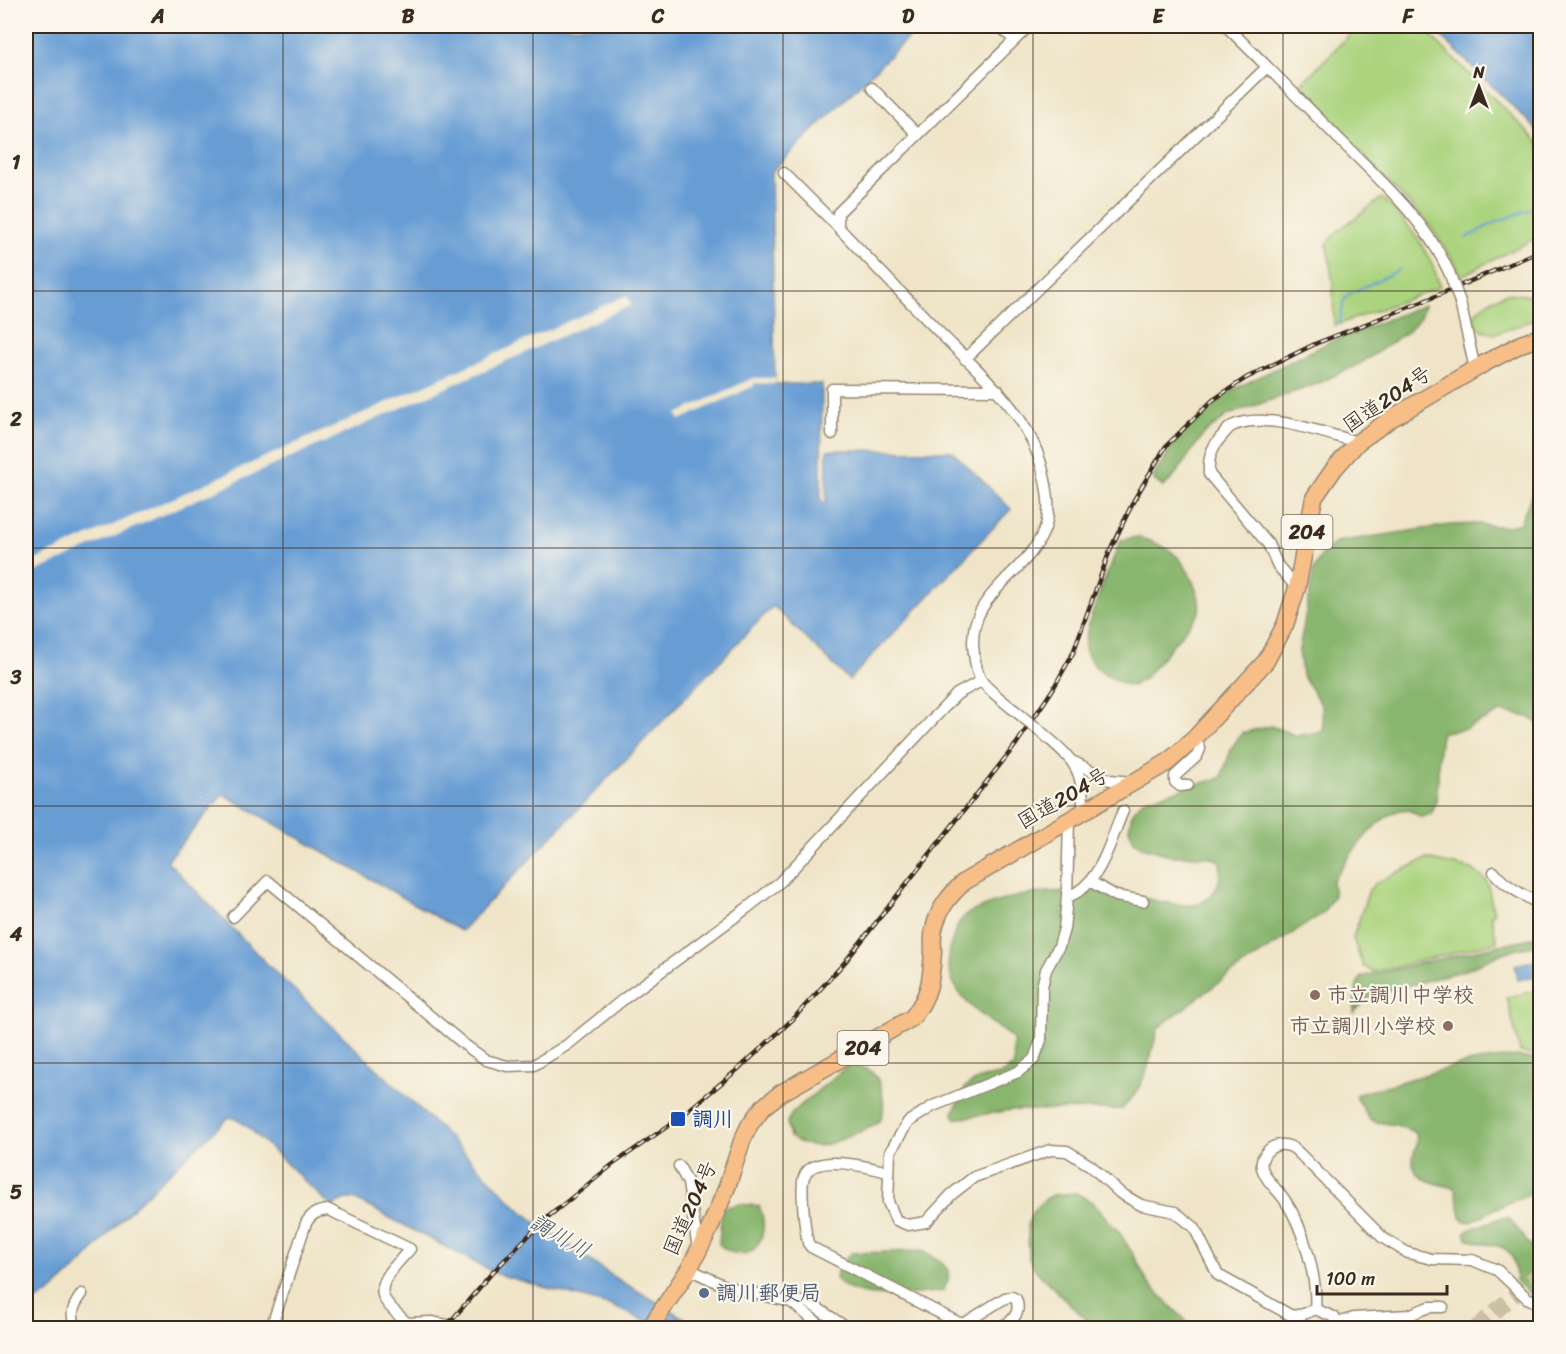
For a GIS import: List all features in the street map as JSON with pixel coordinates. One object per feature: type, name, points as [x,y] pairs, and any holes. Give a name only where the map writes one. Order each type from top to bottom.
[{"type":"highway","name":"国道204号","points":[[650,1329],[698,1252],[727,1187],[750,1124],[763,1107],[781,1093],[912,1018],[924,1002],[930,983],[933,930],[939,913],[950,895],[964,882],[1168,762],[1195,738],[1266,661],[1285,625],[1297,588],[1314,498],[1334,469],[1358,442],[1392,418],[1475,369],[1521,344],[1540,337]]},
{"type":"street","points":[[1000,26],[1014,40]]},
{"type":"street","points":[[837,227],[838,213],[1029,26]]},
{"type":"street","points":[[1226,26],[1394,194],[1422,228],[1441,255],[1449,272],[1460,302],[1475,369]]},
{"type":"street","points":[[966,359],[1267,67]]},
{"type":"street","points":[[872,88],[918,135]]},
{"type":"street","points":[[784,173],[998,390],[1032,439],[1042,470],[1049,505],[1046,524],[1038,543],[981,607],[975,620],[972,641],[975,664],[981,681],[1074,762],[1110,780],[1135,783]]},
{"type":"street","points":[[832,434],[832,389],[998,390]]},
{"type":"street","points":[[1297,588],[1278,566],[1268,544],[1209,474],[1208,460],[1217,441],[1231,427],[1253,421],[1275,421],[1358,442]]},
{"type":"street","points":[[233,917],[268,881],[486,1060],[507,1066],[534,1065],[567,1044],[780,882],[957,694],[981,681]]},
{"type":"street","points":[[1188,785],[1180,786],[1175,782],[1174,776],[1197,756],[1200,749],[1195,738]]},
{"type":"street","points":[[1074,762],[1082,780],[1064,929],[1059,946],[1046,970],[1042,987],[1041,1040],[1034,1059],[1018,1072],[933,1106],[908,1122],[890,1152],[888,1202],[896,1220],[908,1225],[926,1222],[952,1194],[974,1177],[1050,1150],[1067,1151],[1091,1166],[1120,1193],[1141,1205],[1174,1212],[1194,1227],[1218,1275],[1292,1316],[1315,1309],[1334,1317],[1337,1326],[1354,1318],[1409,1315],[1429,1307],[1443,1307]]},
{"type":"street","points":[[1067,897],[1076,894],[1091,882],[1123,810]]},
{"type":"street","points":[[1494,872],[1508,885],[1540,905]]},
{"type":"street","points":[[1091,882],[1116,896],[1143,901]]},
{"type":"street","points":[[1315,1309],[1316,1300],[1308,1251],[1300,1229],[1286,1201],[1268,1180],[1262,1167],[1262,1159],[1275,1145],[1288,1145],[1300,1154],[1383,1238],[1408,1254],[1432,1259],[1472,1260],[1497,1270],[1527,1298],[1540,1304]]},
{"type":"street","points":[[888,1172],[841,1163],[818,1165],[809,1170],[804,1177],[803,1189],[808,1243],[811,1247],[959,1323],[965,1323],[1005,1298],[1016,1299],[1019,1306],[1017,1315],[1008,1324],[998,1329]]},
{"type":"street","points":[[679,1166],[688,1183],[698,1252]]},
{"type":"street","points":[[271,1329],[306,1223],[311,1215],[319,1210],[329,1210],[410,1249],[387,1278],[383,1289],[384,1299],[407,1323],[431,1322],[463,1329]]},
{"type":"street","points":[[689,1269],[725,1286],[791,1302],[824,1329]]},
{"type":"street","points":[[77,1329],[72,1318],[74,1304],[82,1294]]},
{"type":"street","points":[[791,1302],[800,1300],[808,1302],[847,1329]]},
{"type":"street","points":[[900,1329],[924,1327],[929,1329]]},
{"type":"green space","points":[[1358,26],[1421,26],[1540,144],[1540,236],[1461,276],[1428,223],[1298,87]]},
{"type":"green space","points":[[1382,198],[1425,250],[1440,287],[1334,326],[1333,283],[1327,244],[1339,230]]},
{"type":"green space","points":[[1507,293],[1532,296],[1539,302],[1540,311],[1533,320],[1495,334],[1483,331],[1475,325],[1474,316],[1480,308]]},
{"type":"green space","points":[[1424,305],[1420,318],[1407,332],[1361,363],[1317,384],[1228,415],[1203,435],[1173,478],[1163,487],[1154,480],[1154,476],[1178,438],[1226,393],[1328,343]]},
{"type":"green space","points":[[1540,476],[1540,725],[1529,717],[1501,712],[1465,729],[1442,732],[1437,796],[1431,814],[1421,817],[1409,810],[1399,811],[1376,825],[1345,861],[1332,881],[1334,895],[1323,913],[1226,977],[1158,1028],[1147,1070],[1136,1093],[1122,1109],[1012,1110],[955,1119],[953,1113],[966,1086],[982,1078],[1000,1075],[1014,1066],[1013,1039],[965,1000],[950,975],[948,961],[951,944],[962,919],[970,912],[999,901],[1039,893],[1099,892],[1188,905],[1195,905],[1207,899],[1218,885],[1220,861],[1207,856],[1173,856],[1143,847],[1134,841],[1129,829],[1132,813],[1143,800],[1221,778],[1232,747],[1242,733],[1271,726],[1297,736],[1323,731],[1322,706],[1302,675],[1299,650],[1314,569],[1322,554],[1336,542],[1451,525],[1478,524],[1506,527],[1520,523]]},
{"type":"green space","points":[[1137,537],[1156,543],[1178,557],[1193,582],[1198,597],[1199,613],[1145,678],[1132,686],[1110,677],[1096,667],[1087,654],[1085,646],[1094,609],[1121,540]]},
{"type":"green space","points":[[1426,859],[1472,869],[1487,881],[1497,942],[1373,972],[1363,966],[1353,938],[1369,890],[1377,882]]},
{"type":"green space","points":[[1540,936],[1540,944],[1505,952],[1468,969],[1371,996],[1354,1012],[1357,985],[1361,977]]},
{"type":"green space","points":[[1540,990],[1540,1057],[1520,1052],[1507,997]]},
{"type":"green space","points":[[1517,1056],[1540,1061],[1540,1184],[1529,1195],[1496,1208],[1471,1222],[1464,1221],[1455,1188],[1428,1180],[1417,1173],[1414,1168],[1416,1133],[1397,1125],[1369,1119],[1355,1095],[1466,1063]]},
{"type":"green space","points":[[856,1066],[870,1071],[878,1081],[883,1105],[879,1121],[867,1129],[822,1145],[806,1145],[790,1137],[787,1122],[793,1112],[846,1067]]},
{"type":"green space","points":[[1076,1193],[1092,1202],[1119,1232],[1148,1283],[1187,1322],[1190,1328],[1095,1328],[1037,1272],[1029,1259],[1028,1225],[1032,1213],[1044,1200],[1053,1195]]},
{"type":"green space","points":[[739,1204],[759,1206],[763,1217],[761,1239],[749,1252],[740,1254],[730,1252],[719,1244],[722,1208]]},
{"type":"green space","points":[[1501,1218],[1509,1218],[1532,1248],[1540,1266],[1540,1303],[1516,1281],[1515,1266],[1507,1250],[1467,1238],[1465,1231]]},
{"type":"green space","points":[[923,1251],[939,1260],[949,1271],[948,1281],[943,1291],[886,1296],[871,1295],[845,1287],[836,1279],[838,1267],[851,1253]]},
{"type":"water","points":[[26,26],[920,26],[771,172],[775,384],[822,384],[821,502],[826,502],[827,450],[952,451],[1011,509],[849,680],[773,606],[461,931],[223,794],[167,861],[268,965],[453,1141],[518,1208],[614,1277],[701,1328],[661,1328],[612,1306],[497,1274],[354,1199],[345,1199],[332,1207],[248,1127],[229,1117],[134,1207],[62,1282],[37,1301],[26,1305]]},
{"type":"water","points":[[1431,26],[1540,26],[1540,133],[1436,31]]},
{"type":"water","points":[[1540,959],[1540,975],[1518,980],[1515,965]]},
{"type":"pier","points":[[627,295],[631,305],[26,576],[26,564]]},
{"type":"pier","points":[[753,378],[775,378],[775,384],[754,383],[754,386],[680,420],[677,414]]},
{"type":"waterway","points":[[1466,238],[1492,224],[1540,205]]},
{"type":"waterway","points":[[1339,325],[1344,300],[1349,294],[1399,270]]},
{"type":"tunnel","points":[[1476,1328],[1540,1273]]},
{"type":"railway","points":[[445,1328],[491,1274],[543,1221],[612,1165],[678,1119],[743,1065],[793,1019],[845,962],[1017,743],[1053,689],[1073,653],[1110,550],[1134,500],[1166,446],[1213,400],[1246,378],[1317,343],[1422,302],[1540,251]]},
{"type":"place","name":"市立調川中学校","points":[[1315,995]]},
{"type":"place","name":"市立調川小学校","points":[[1448,1026]]},
{"type":"place","name":"調川","points":[[678,1119]]},
{"type":"place","name":"調川郵便局","points":[[704,1293]]},
{"type":"water label","name":"調川川","points":[[560,1236]]}]
